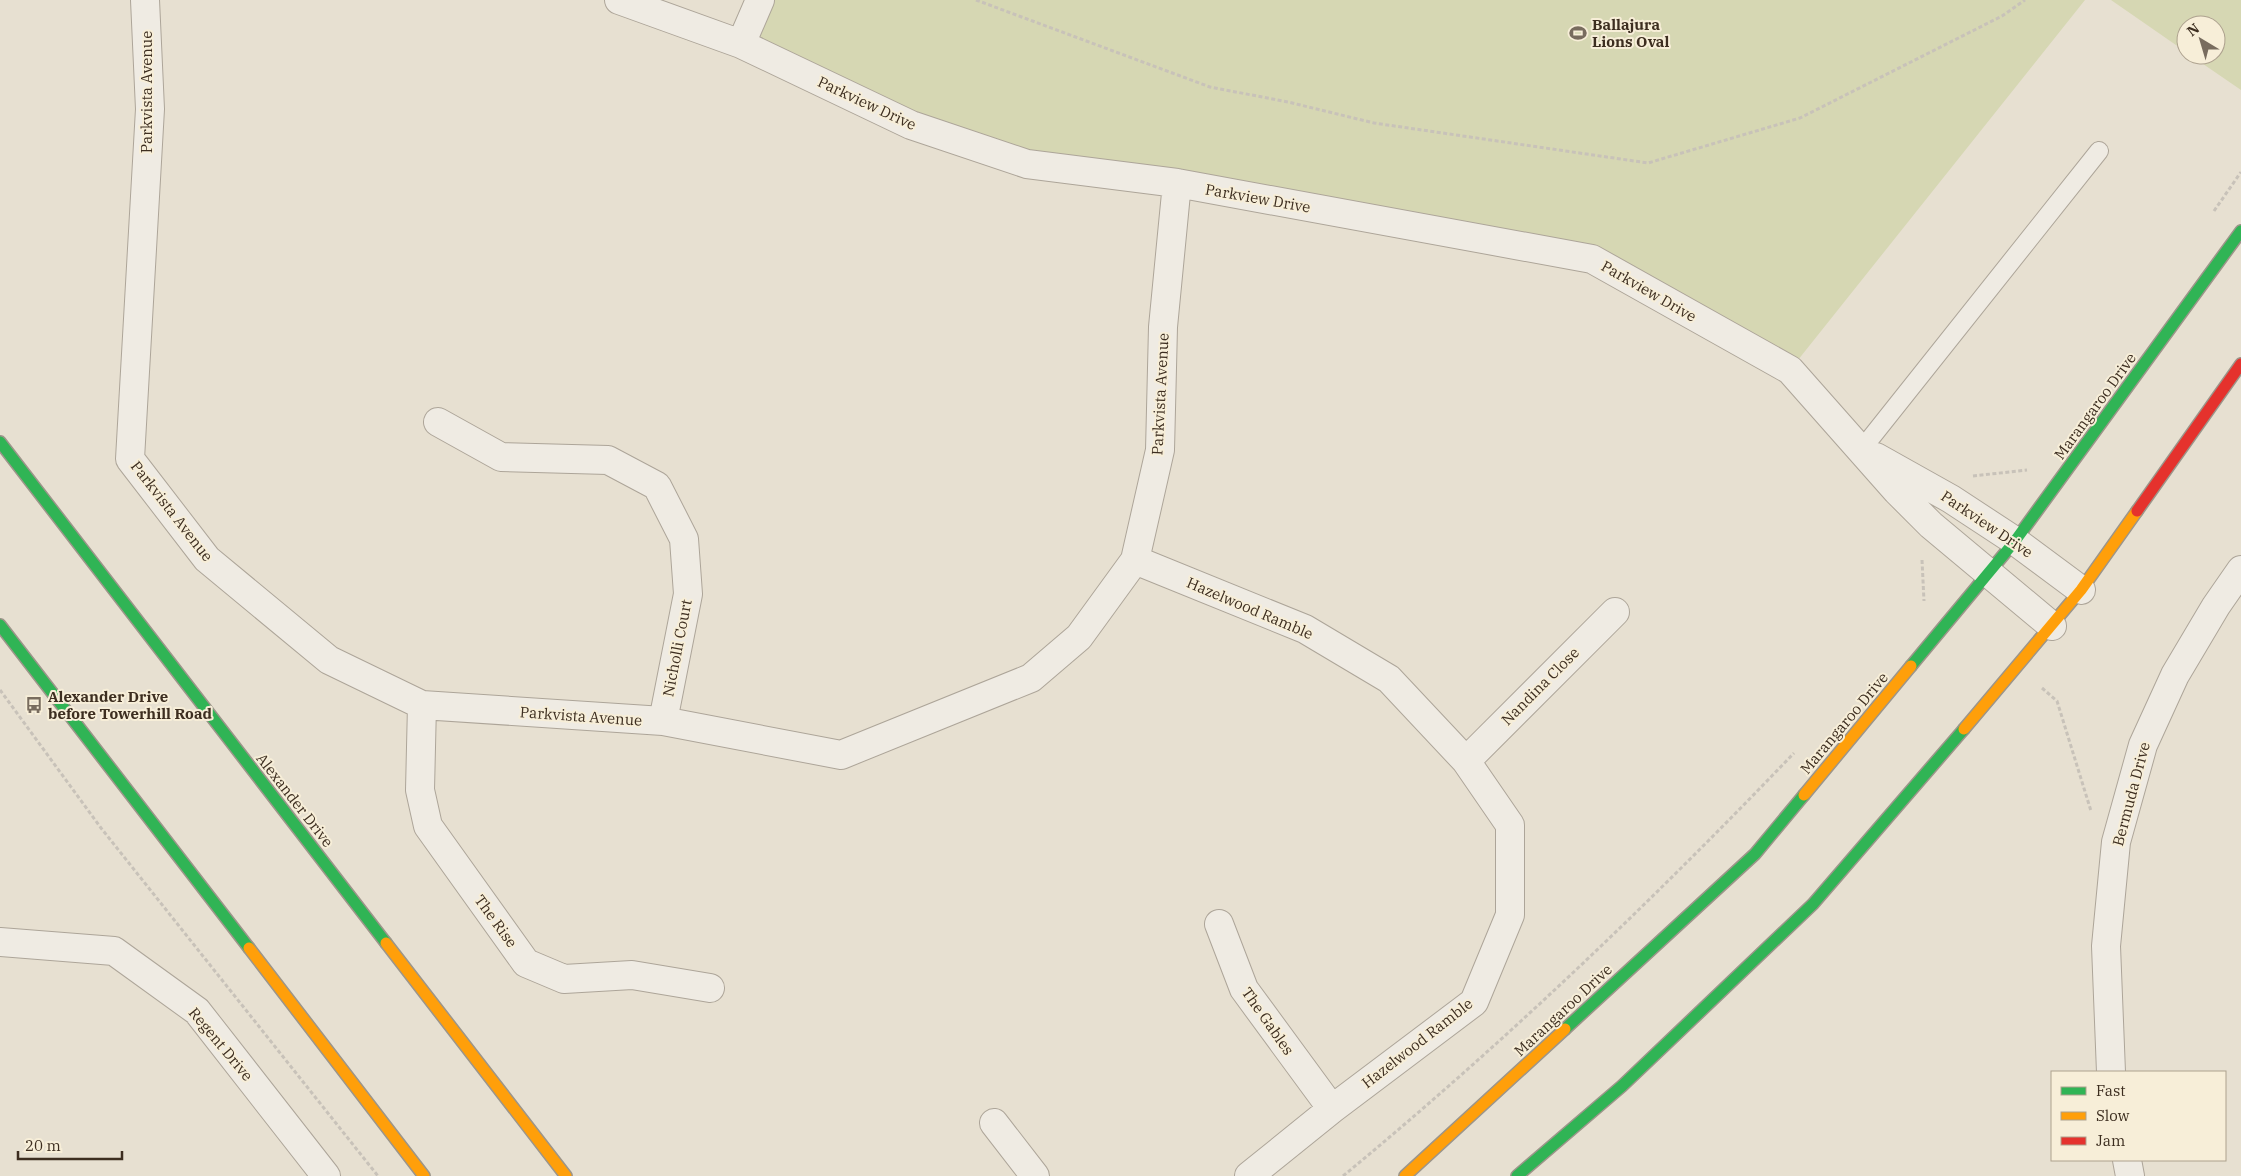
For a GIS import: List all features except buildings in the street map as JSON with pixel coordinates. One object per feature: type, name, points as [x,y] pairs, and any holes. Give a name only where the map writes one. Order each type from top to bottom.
[{"type":"main road","name":"Marangaroo Drive","points":[[1406,1176],[1755,854],[2015,541],[2241,231]]},
{"type":"main road","points":[[1517,1176],[1622,1086],[1813,904],[2018,667],[2081,590],[2241,364]]},
{"type":"main road","name":"Alexander Drive","points":[[0,442],[566,1176]]},
{"type":"main road","points":[[0,626],[424,1176]]},
{"type":"street","name":"Parkvista Avenue","points":[[145,0],[150,109],[130,459],[207,559],[329,660],[422,705],[662,722],[841,755],[1031,678],[1079,637],[1135,560],[1160,450],[1163,327],[1177,183]]},
{"type":"street","name":"Parkview Drive","points":[[620,0],[741,44],[911,125],[1027,164],[1177,183],[1592,259],[1790,370],[1862,449],[1897,491],[1931,525],[2052,626]]},
{"type":"street","points":[[741,44],[760,0]]},
{"type":"street","name":"Nicholli Court","points":[[438,422],[501,457],[608,460],[657,486],[684,539],[688,594],[662,722]]},
{"type":"street","name":"Parkview Drive","points":[[1862,449],[1952,499],[2015,541],[2081,590]]},
{"type":"street","name":"Hazelwood Ramble","points":[[1135,560],[1305,629],[1389,679],[1466,760],[1510,825],[1510,915],[1474,1002],[1332,1109],[1249,1176]]},
{"type":"street","name":"Bermuda Drive","points":[[2111,1071],[2106,946],[2116,842],[2143,745],[2175,675],[2216,606],[2241,570]]},
{"type":"street","name":"Nandina Close","points":[[1466,760],[1615,612]]},
{"type":"street","name":"The Rise","points":[[422,705],[420,790],[428,826],[526,963],[564,979],[632,976],[710,988]]},
{"type":"street","name":"The Gables","points":[[1219,924],[1244,989],[1332,1109]]},
{"type":"street","name":"Regent Drive","points":[[0,942],[114,951],[137,967],[197,1011],[326,1176]]},
{"type":"street","points":[[994,1123],[1035,1176]]},
{"type":"street","points":[[2127,1161],[2130,1176]]},
{"type":"lane","points":[[1862,449],[2099,150]]},
{"type":"path","points":[[976,0],[1210,88],[1288,102],[1374,123],[1648,163],[1800,118],[2002,16],[2025,0]]},
{"type":"path","points":[[2210,216],[2241,172]]},
{"type":"path","points":[[1952,499],[1974,475],[2032,469]]},
{"type":"path","points":[[1920,610],[1924,602],[1922,552],[1931,525]]},
{"type":"path","points":[[2018,667],[2057,702],[2096,829],[2116,842]]},
{"type":"path","points":[[0,690],[101,828],[378,1176]]},
{"type":"path","points":[[1342,1176],[1426,1108],[1583,964],[1800,748]]},
{"type":"green space","points":[[760,0],[2085,0],[1790,370],[1592,259],[1027,164],[741,44]]},
{"type":"green space","points":[[2111,0],[2241,0],[2241,90],[2205,65],[2226,65],[2226,15],[2176,15],[2176,45]]},
{"type":"traffic: fast","points":[[1911,666],[2015,541],[2241,231]]},
{"type":"traffic: fast","points":[[0,442],[386,943]]},
{"type":"traffic: fast","points":[[0,625],[249,948]]},
{"type":"traffic: fast","points":[[1517,1176],[1622,1086],[1813,904],[1964,729]]},
{"type":"traffic: fast","points":[[1565,1029],[1755,854],[1804,795]]},
{"type":"traffic: slow","points":[[1964,729],[2081,590],[2137,511]]},
{"type":"traffic: slow","points":[[1804,795],[1911,666]]},
{"type":"traffic: slow","points":[[386,943],[566,1176]]},
{"type":"traffic: slow","points":[[249,948],[424,1176]]},
{"type":"traffic: slow","points":[[1405,1176],[1565,1029]]},
{"type":"traffic: jam","points":[[2137,511],[2241,364]]},
{"type":"place","name":"Ballajura Lions Oval","points":[[1578,33]]},
{"type":"place","name":"Alexander Drive before Towerhill Road","points":[[34,705]]}]
